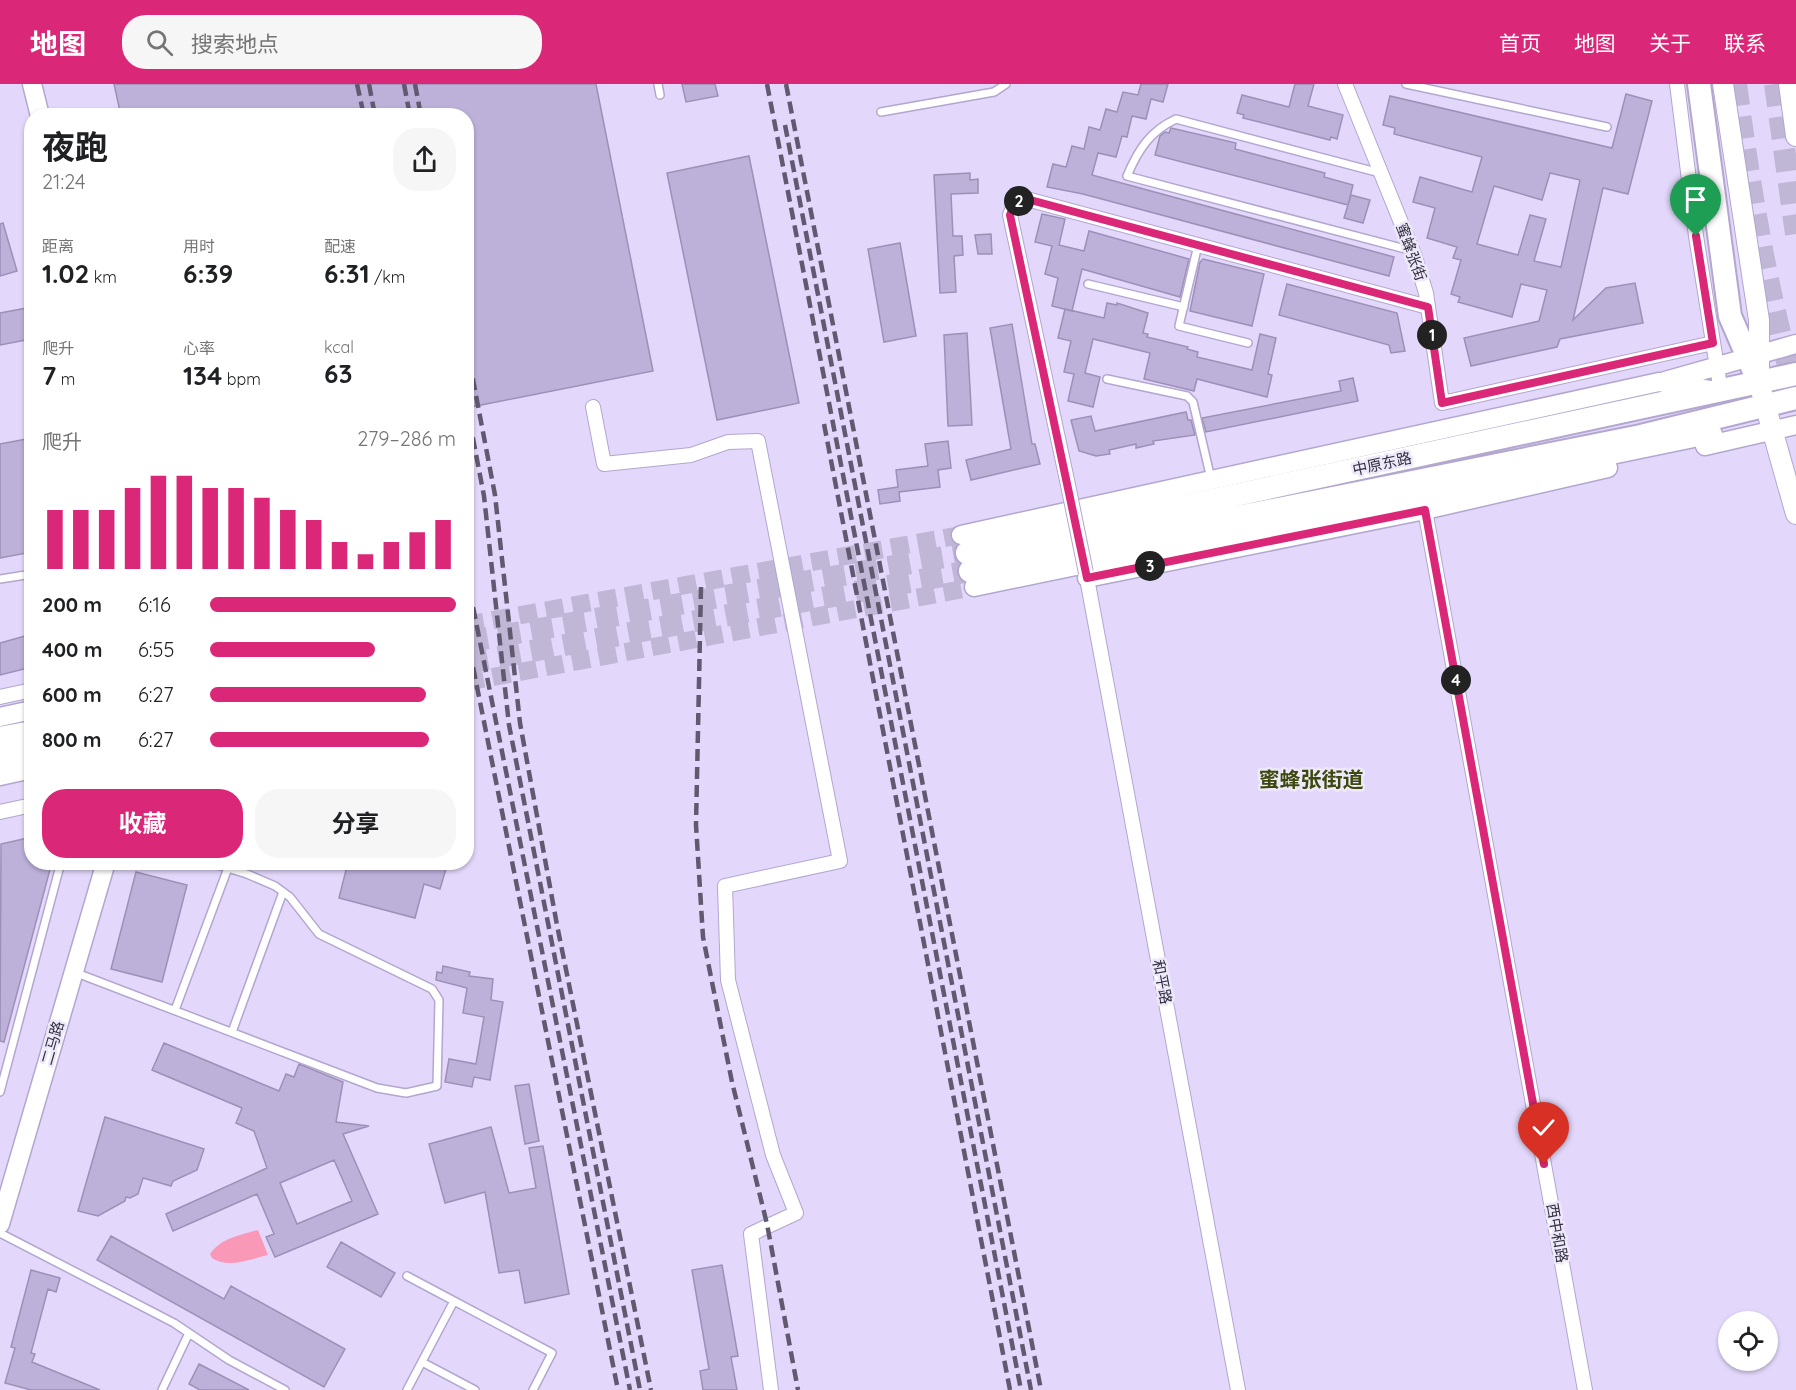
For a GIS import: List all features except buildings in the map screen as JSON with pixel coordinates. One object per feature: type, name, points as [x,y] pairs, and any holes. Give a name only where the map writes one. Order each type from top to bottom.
[{"type":"main road","points":[[1699,84],[1730,316],[1754,355]]},
{"type":"main road","points":[[1723,84],[1759,320],[1754,355],[1759,383],[1796,514]]},
{"type":"main road","points":[[1789,84],[1796,136]]},
{"type":"main road","name":"中原东路","points":[[968,561],[1796,374]]},
{"type":"main road","name":"中原东路","points":[[968,561],[1641,436],[1796,398]]},
{"type":"main road","points":[[0,738],[24,734]]},
{"type":"main road","points":[[0,758],[24,753]]},
{"type":"street","points":[[32,84],[38,108]]},
{"type":"street","name":"蜜蜂张街","points":[[1345,84],[1413,251],[1428,307],[1442,403],[1713,343]]},
{"type":"street","points":[[1659,382],[1721,392],[1677,84]]},
{"type":"street","name":"和平路","points":[[1198,245],[1023,198],[1014,205],[1010,215],[1087,576],[1238,1390]]},
{"type":"street","points":[[1198,245],[1428,307]]},
{"type":"street","points":[[968,561],[1212,482],[1659,382],[1796,344]]},
{"type":"street","points":[[593,407],[604,464],[692,455],[728,442],[758,441],[840,861],[725,886],[728,980],[773,1155],[796,1213],[751,1234],[771,1390]]},
{"type":"street","points":[[1087,576],[1425,510],[1709,440],[1725,415]]},
{"type":"street","points":[[968,561],[1773,431],[1796,425]]},
{"type":"street","name":"西中和路","points":[[1425,510],[1585,1390]]},
{"type":"street","points":[[0,697],[24,692]]},
{"type":"street","points":[[0,717],[24,712]]},
{"type":"street","points":[[0,776],[24,771]]},
{"type":"street","points":[[0,812],[24,807]]},
{"type":"street","name":"二马路","points":[[0,1224],[104,870]]},
{"type":"lane","points":[[658,84],[660,95]]},
{"type":"lane","points":[[881,112],[994,92],[1006,84]]},
{"type":"lane","points":[[1406,84],[1607,127]]},
{"type":"lane","points":[[1381,174],[1176,119],[1159,127],[1139,149],[1127,176],[1413,251]]},
{"type":"lane","points":[[1198,245],[1179,326],[1248,343]]},
{"type":"lane","points":[[1088,284],[1184,307]]},
{"type":"lane","points":[[1107,379],[1187,396],[1193,402],[1212,482]]},
{"type":"lane","points":[[0,579],[24,575]]},
{"type":"lane","points":[[0,1092],[59,870]]},
{"type":"lane","points":[[175,1010],[227,870]]},
{"type":"lane","points":[[74,972],[386,1090],[406,1093],[437,1086],[439,1000],[432,989],[319,933],[284,892],[266,882],[233,870]]},
{"type":"lane","points":[[232,1032],[284,892]]},
{"type":"lane","points":[[0,1233],[189,1334],[229,1360],[285,1390]]},
{"type":"lane","points":[[407,1276],[552,1353],[533,1390]]},
{"type":"lane","points":[[407,1390],[454,1301]]},
{"type":"lane","points":[[162,1390],[189,1334]]},
{"type":"lane","points":[[422,1362],[475,1390]]},
{"type":"shaded area","points":[[258,1230],[268,1255],[232,1263],[212,1258],[210,1254],[220,1244]]},
{"type":"tunnel","points":[[1736,84],[1760,240],[1776,318],[1796,394]]},
{"type":"tunnel","points":[[1775,84],[1796,234]]},
{"type":"tunnel","points":[[474,624],[961,535]]},
{"type":"tunnel","points":[[474,641],[967,553]]},
{"type":"tunnel","points":[[474,662],[970,571]]},
{"type":"tunnel","points":[[474,681],[974,587]]},
{"type":"railway","points":[[357,84],[362,108]]},
{"type":"railway","points":[[369,84],[374,108]]},
{"type":"railway","points":[[404,84],[408,108]]},
{"type":"railway","points":[[415,84],[420,108]]},
{"type":"railway","points":[[767,84],[1021,1390]]},
{"type":"railway","points":[[786,84],[1041,1390]]},
{"type":"railway","points":[[785,125],[1031,1390]]},
{"type":"railway","points":[[474,385],[495,495],[520,723],[557,925],[651,1390]]},
{"type":"railway","points":[[824,424],[1010,1390]]},
{"type":"railway","points":[[474,444],[484,496],[509,725],[640,1390]]},
{"type":"railway","points":[[701,587],[696,825],[703,937],[732,1082],[767,1224],[798,1390]]},
{"type":"railway","points":[[474,612],[630,1390]]},
{"type":"railway","points":[[474,672],[618,1390]]},
{"type":"district","name":"蜜蜂张街道","points":[[1311,780]]},
{"type":"route","points":[[1544,1164],[1425,510],[1087,578],[1010,215],[1014,205],[1023,198],[1428,307],[1442,403],[1713,343],[1696,236]]}]
